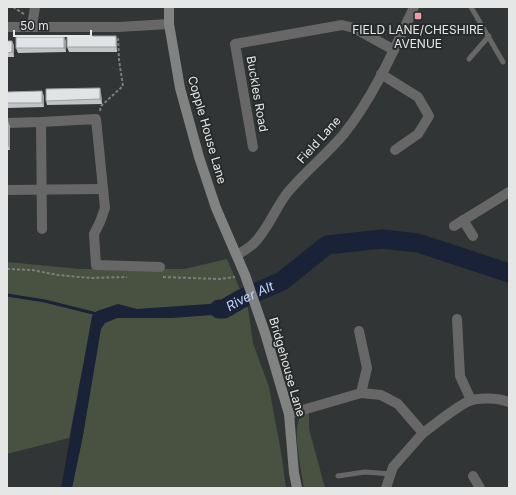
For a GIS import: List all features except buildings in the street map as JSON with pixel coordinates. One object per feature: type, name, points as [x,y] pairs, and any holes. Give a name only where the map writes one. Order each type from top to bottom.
[{"type":"street","points":[[32,26],[35,7]]},
{"type":"street","name":"Copple House Lane","points":[[169,7],[169,24],[180,88],[199,158],[216,208],[237,256]]},
{"type":"street","name":"Field Lane","points":[[237,256],[258,239],[287,194],[342,135],[366,101],[394,50],[414,7]]},
{"type":"street","points":[[7,27],[118,27],[169,24]]},
{"type":"street","name":"Buckles Road","points":[[253,147],[234,44],[342,25],[354,28],[394,50]]},
{"type":"street","points":[[381,74],[418,97],[429,116],[418,134],[395,150]]},
{"type":"street","points":[[7,123],[96,119],[105,208],[94,234],[96,266],[160,267]]},
{"type":"street","points":[[41,122],[42,229]]},
{"type":"street","points":[[7,190],[102,189]]},
{"type":"street","points":[[454,226],[509,192]]},
{"type":"street","points":[[463,220],[473,236]]},
{"type":"street","name":"Bridgehouse Lane","points":[[237,256],[265,333],[289,414],[294,473],[297,488]]},
{"type":"street","points":[[457,319],[460,376],[471,400]]},
{"type":"street","points":[[360,331],[367,368],[361,393]]},
{"type":"street","points":[[289,414],[361,393],[381,395],[398,404],[423,433]]},
{"type":"street","points":[[386,488],[393,467],[423,433],[454,410],[471,400],[498,398],[509,402]]},
{"type":"street","points":[[473,476],[480,488]]},
{"type":"lane","points":[[471,7],[504,62]]},
{"type":"lane","points":[[469,59],[489,36]]},
{"type":"lane","points":[[338,476],[365,472],[391,474]]},
{"type":"path","points":[[96,119],[100,115],[101,106],[123,86],[119,60],[118,27]]},
{"type":"green space","points":[[227,259],[248,308],[253,343],[269,387],[286,488],[72,488],[83,435],[94,367],[83,366],[69,438],[7,454],[7,262],[81,269],[184,269]]},
{"type":"green space","points":[[309,411],[309,429],[325,488],[304,488],[298,450],[297,430],[298,422],[301,416]]},
{"type":"water","points":[[239,295],[243,304],[226,314],[172,318],[117,318],[105,323],[101,329],[83,435],[72,488],[61,488],[92,316],[97,311],[118,304],[137,309],[223,303]]},
{"type":"waterway","name":"River Alt","points":[[219,309],[224,309],[241,299],[282,281],[327,245],[382,239],[418,243],[509,273]]},
{"type":"waterway","points":[[7,295],[45,301],[97,314]]},
{"type":"place","name":"FIELD LANE/CHESHIRE AVENUE","points":[[418,16]]}]
